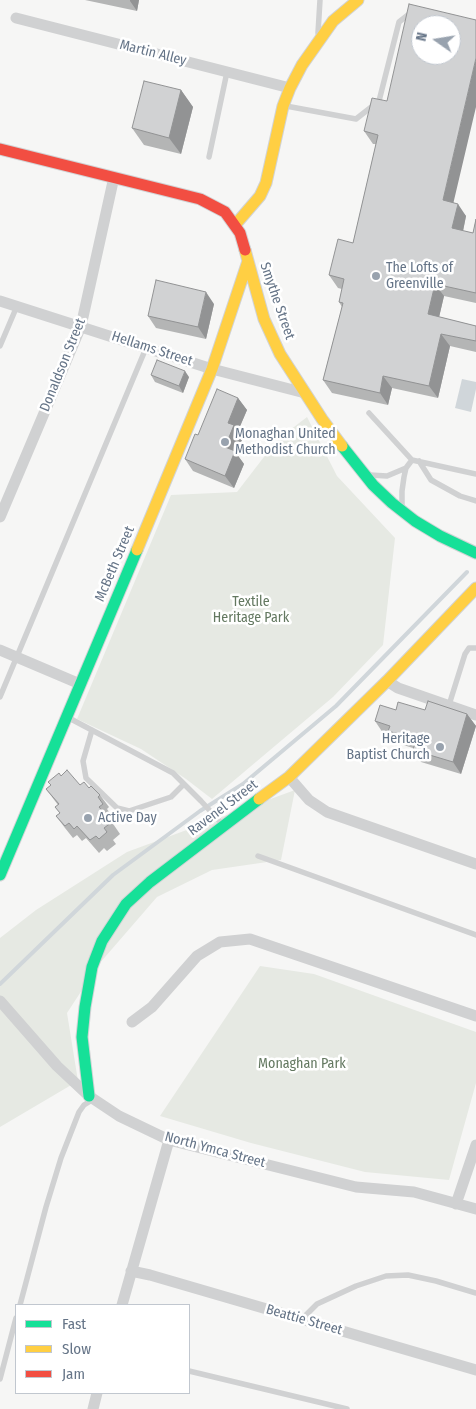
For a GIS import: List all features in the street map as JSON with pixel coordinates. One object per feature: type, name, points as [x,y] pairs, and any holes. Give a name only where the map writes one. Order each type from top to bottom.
[{"type":"street","points":[[235,225],[260,196],[266,183],[283,106],[302,65],[318,40],[334,21],[358,0]]},
{"type":"street","name":"Martin Alley","points":[[16,18],[290,88]]},
{"type":"street","name":"Smythe Street","points":[[0,150],[200,199],[225,212],[235,225],[244,246],[264,319],[280,354],[345,450],[364,474],[402,511],[440,536],[476,553]]},
{"type":"street","name":"Donaldson Street","points":[[0,517],[81,326],[114,177]]},
{"type":"street","name":"McBeth Street","points":[[0,875],[198,405],[248,261]]},
{"type":"street","name":"Hellams Street","points":[[0,301],[212,369],[305,393]]},
{"type":"street","name":"Ravenel Street","points":[[91,1097],[82,1037],[85,1006],[92,968],[102,941],[126,904],[150,882],[288,777],[387,681],[476,588]]},
{"type":"street","points":[[0,650],[80,684]]},
{"type":"street","points":[[387,681],[398,688],[476,716]]},
{"type":"street","points":[[288,777],[309,800],[327,812],[476,864]]},
{"type":"street","points":[[132,1022],[152,1007],[197,956],[220,942],[250,939],[476,1016]]},
{"type":"street","name":"North Ymca Street","points":[[0,1001],[57,1066],[91,1097],[119,1116],[169,1140],[356,1187],[414,1192],[476,1210]]},
{"type":"street","points":[[122,1304],[169,1140]]},
{"type":"street","points":[[456,1204],[476,1145]]},
{"type":"street","name":"Beattie Street","points":[[131,1271],[476,1370]]},
{"type":"street","points":[[93,1409],[98,1394]]},
{"type":"lane","points":[[318,40],[320,0]]},
{"type":"lane","points":[[283,106],[356,119],[379,101],[399,22],[411,11],[418,10]]},
{"type":"lane","points":[[209,157],[227,72]]},
{"type":"lane","points":[[0,346],[17,306]]},
{"type":"lane","points":[[0,696],[146,348]]},
{"type":"lane","points":[[369,413],[412,460],[476,474]]},
{"type":"lane","points":[[402,511],[402,491],[406,468],[412,460]]},
{"type":"lane","points":[[419,461],[432,480],[460,496],[476,501]]},
{"type":"lane","points":[[364,474],[387,476],[406,468]]},
{"type":"lane","points":[[449,705],[465,654],[470,648],[476,648]]},
{"type":"lane","points":[[67,718],[173,773],[224,826]]},
{"type":"lane","points":[[92,730],[83,761],[86,778],[117,808],[129,811],[171,796],[184,784]]},
{"type":"lane","points":[[258,856],[476,935]]},
{"type":"lane","points":[[20,1304],[61,1158],[78,1112],[91,1097]]},
{"type":"lane","points":[[301,1320],[317,1304],[324,1300],[356,1286],[386,1276],[408,1275],[476,1293]]},
{"type":"lane","points":[[0,1380],[15,1322]]},
{"type":"lane","points":[[190,1371],[347,1409]]},
{"type":"green space","name":"Textile Heritage Park","points":[[307,417],[337,476],[395,538],[383,645],[333,697],[212,799],[141,749],[77,719],[171,495],[237,492],[277,440]]},
{"type":"green space","points":[[295,790],[281,860],[212,870],[157,897],[99,964],[67,1013],[78,1081],[0,1127],[0,938],[36,910],[127,852]]},
{"type":"green space","name":"Monaghan Park","points":[[260,966],[314,974],[476,1032],[476,1083],[449,1180],[365,1172],[251,1143],[160,1116]]},
{"type":"shaded area","points":[[462,379],[476,382],[471,412],[455,408]]},
{"type":"building","points":[[409,4],[455,15],[411,15],[411,65],[461,65],[461,16],[476,20],[476,58],[443,200],[458,204],[452,228],[473,233],[476,219],[476,293],[435,284],[428,314],[476,326],[476,341],[441,334],[429,386],[383,376],[380,393],[323,380],[343,303],[339,302],[344,279],[329,275],[338,239],[353,243],[378,135],[364,131],[372,98],[387,101]]},
{"type":"building","points":[[144,81],[181,90],[169,138],[132,128]]},
{"type":"building","points":[[156,280],[206,292],[198,327],[148,316]]},
{"type":"building","points":[[157,360],[185,371],[179,386],[151,375]]},
{"type":"building","points":[[217,389],[238,398],[228,423],[234,425],[225,447],[235,451],[225,476],[185,459],[195,434],[198,435]]},
{"type":"building","name":"Heritage Baptist Church","points":[[428,701],[467,714],[453,762],[413,750],[416,739],[388,731],[390,726],[375,721],[380,705],[396,710],[398,702],[425,710]]},
{"type":"building","name":"Active Day","points":[[67,770],[80,785],[84,782],[89,788],[91,786],[100,795],[98,797],[103,804],[99,807],[112,822],[104,828],[107,832],[99,839],[96,836],[90,840],[77,826],[74,829],[69,823],[65,826],[56,816],[60,813],[55,807],[59,804],[46,789],[51,785],[48,782],[59,773],[61,776]]},
{"type":"waterway","points":[[0,984],[113,875],[200,811],[243,784],[336,706],[467,572]]},
{"type":"traffic: fast","points":[[342,446],[373,485],[392,503],[415,521],[440,536],[476,553]]},
{"type":"traffic: fast","points":[[0,875],[137,550]]},
{"type":"traffic: fast","points":[[89,1096],[82,1037],[92,967],[102,941],[126,904],[150,882],[259,799]]},
{"type":"traffic: slow","points":[[235,225],[260,196],[266,183],[283,106],[302,65],[333,21],[358,0]]},
{"type":"traffic: slow","points":[[245,250],[264,319],[280,354],[342,446]]},
{"type":"traffic: slow","points":[[137,550],[212,369],[248,261]]},
{"type":"traffic: slow","points":[[259,799],[289,777],[387,681],[476,588]]},
{"type":"traffic: jam","points":[[0,149],[200,199],[225,212],[240,233],[245,250]]},
{"type":"place","name":"The Lofts of Greenville","points":[[376,276]]},
{"type":"place","name":"Monaghan United Methodist Church","points":[[225,442]]},
{"type":"place","name":"Heritage Baptist Church","points":[[440,747]]},
{"type":"place","name":"Active Day","points":[[88,818]]}]
